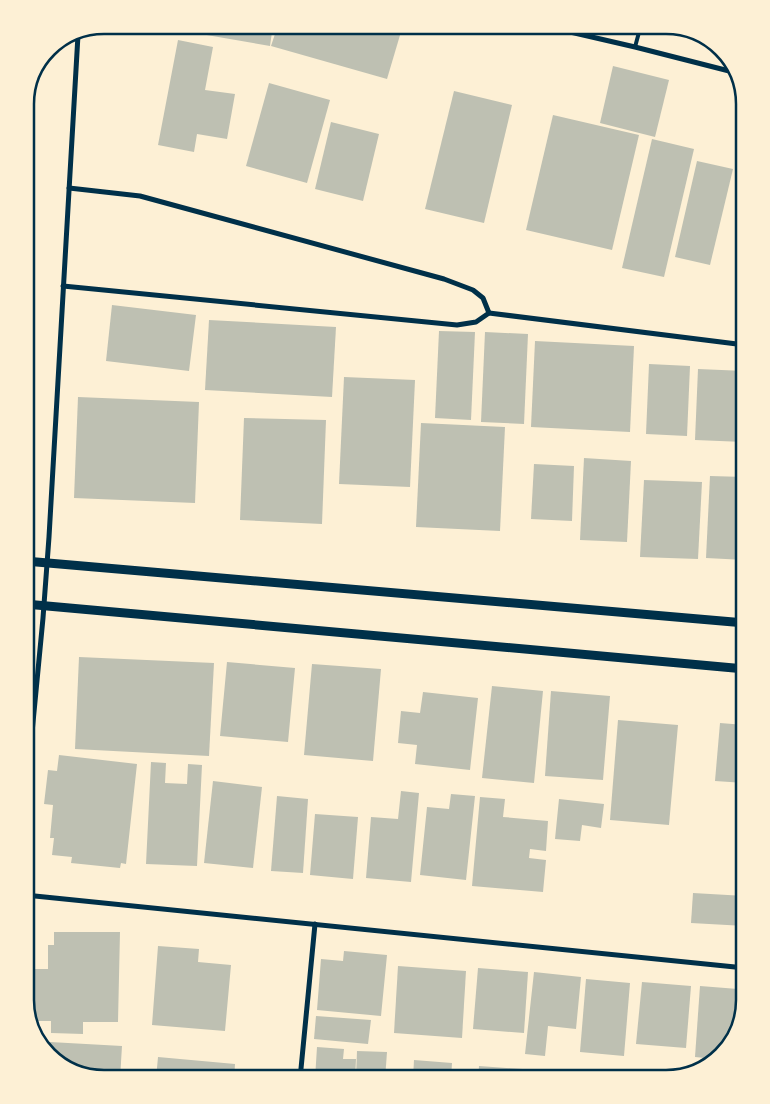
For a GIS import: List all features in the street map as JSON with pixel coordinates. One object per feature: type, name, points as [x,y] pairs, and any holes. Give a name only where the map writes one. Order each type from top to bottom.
[{"type":"street","points":[[579,34],[728,71]]},
{"type":"street","points":[[34,711],[47,563],[78,39]]},
{"type":"street","points":[[69,188],[140,196],[444,279],[473,290],[483,298],[490,313]]},
{"type":"street","points":[[63,286],[457,325],[476,322],[490,313],[736,344]]},
{"type":"street","points":[[34,562],[736,622]]},
{"type":"street","points":[[34,604],[736,668]]},
{"type":"street","points":[[34,896],[736,967]]},
{"type":"street","points":[[301,1070],[315,924]]},
{"type":"lane","points":[[635,47],[639,34]]},
{"type":"building","points":[[201,34],[272,34],[270,46]]},
{"type":"building","points":[[275,34],[400,34],[387,79],[271,46]]},
{"type":"building","points":[[178,40],[213,47],[205,90],[235,94],[227,139],[197,134],[194,152],[158,145]]},
{"type":"building","points":[[613,66],[669,80],[655,137],[600,123]]},
{"type":"building","points":[[269,83],[330,100],[307,183],[246,166]]},
{"type":"building","points":[[454,91],[512,105],[484,223],[425,209]]},
{"type":"building","points":[[553,115],[639,135],[612,250],[526,230]]},
{"type":"building","points":[[331,122],[379,134],[363,201],[315,189]]},
{"type":"building","points":[[652,139],[694,149],[664,277],[622,268]]},
{"type":"building","points":[[697,161],[733,169],[710,265],[675,257]]},
{"type":"building","points":[[112,305],[196,315],[189,371],[106,361]]},
{"type":"building","points":[[209,320],[336,327],[332,397],[205,390]]},
{"type":"building","points":[[439,331],[475,332],[471,420],[435,418]]},
{"type":"building","points":[[485,332],[528,334],[524,424],[481,422]]},
{"type":"building","points":[[535,341],[634,346],[630,432],[531,427]]},
{"type":"building","points":[[649,364],[690,366],[687,436],[646,434]]},
{"type":"building","points":[[698,369],[736,371],[736,442],[695,440]]},
{"type":"building","points":[[344,377],[415,380],[410,487],[339,484]]},
{"type":"building","points":[[78,397],[199,402],[195,503],[74,498]]},
{"type":"building","points":[[244,418],[326,420],[322,524],[240,520]]},
{"type":"building","points":[[421,423],[505,427],[500,531],[416,527]]},
{"type":"building","points":[[584,458],[631,461],[627,542],[580,540]]},
{"type":"building","points":[[534,464],[574,466],[572,521],[531,519]]},
{"type":"building","points":[[710,476],[736,477],[736,560],[706,558]]},
{"type":"building","points":[[644,480],[702,482],[698,559],[640,557]]},
{"type":"building","points":[[79,657],[214,663],[209,756],[75,749]]},
{"type":"building","points":[[227,662],[295,668],[288,742],[220,736]]},
{"type":"building","points":[[312,664],[381,669],[373,761],[304,755]]},
{"type":"building","points":[[492,686],[543,691],[534,783],[482,778]]},
{"type":"building","points":[[551,691],[610,696],[603,780],[545,776]]},
{"type":"building","points":[[423,692],[478,698],[470,770],[415,764],[417,745],[398,743],[401,711],[420,713]]},
{"type":"building","points":[[618,720],[678,725],[669,825],[610,820]]},
{"type":"building","points":[[720,723],[736,724],[736,782],[715,781]]},
{"type":"building","points":[[59,755],[137,764],[126,864],[121,863],[120,868],[71,863],[72,857],[52,855],[54,838],[50,838],[53,805],[44,804],[48,770],[57,771]]},
{"type":"building","points":[[151,762],[166,763],[165,783],[187,784],[188,764],[202,765],[197,866],[146,864]]},
{"type":"building","points":[[213,781],[262,787],[253,868],[204,863]]},
{"type":"building","points":[[401,791],[419,793],[411,882],[366,878],[371,817],[398,819]]},
{"type":"building","points":[[451,794],[475,796],[466,880],[420,875],[427,807],[449,809]]},
{"type":"building","points":[[277,796],[308,799],[303,873],[271,871]]},
{"type":"building","points":[[480,797],[505,799],[503,817],[548,821],[546,851],[530,849],[529,858],[546,860],[543,892],[472,886]]},
{"type":"building","points":[[559,799],[604,804],[601,828],[582,825],[580,841],[555,839]]},
{"type":"building","points":[[315,814],[358,817],[353,879],[310,875]]},
{"type":"building","points":[[693,893],[736,895],[736,926],[691,923]]},
{"type":"building","points":[[54,932],[120,932],[118,1022],[83,1022],[83,1034],[51,1033],[51,1021],[37,1021],[34,1010],[35,969],[48,969],[48,945],[54,945]]},
{"type":"building","points":[[158,946],[199,949],[198,962],[231,965],[225,1031],[152,1025]]},
{"type":"building","points":[[344,951],[387,955],[381,1016],[317,1010],[321,959],[343,961]]},
{"type":"building","points":[[398,966],[466,971],[462,1038],[394,1033]]},
{"type":"building","points":[[478,968],[528,972],[524,1033],[473,1029]]},
{"type":"building","points":[[534,972],[581,977],[576,1029],[548,1026],[545,1056],[525,1054]]},
{"type":"building","points":[[586,979],[630,983],[624,1056],[580,1052]]},
{"type":"building","points":[[642,982],[691,986],[686,1048],[636,1044]]},
{"type":"building","points":[[700,986],[736,989],[736,1009],[727,1035],[709,1056],[706,1058],[695,1057]]},
{"type":"building","points":[[316,1016],[371,1020],[368,1044],[314,1039]]},
{"type":"building","points":[[50,1042],[122,1046],[121,1070],[99,1070],[77,1065],[61,1056],[50,1045]]},
{"type":"building","points":[[317,1047],[344,1049],[343,1059],[356,1059],[355,1070],[316,1070]]},
{"type":"building","points":[[357,1051],[387,1052],[386,1070],[356,1070]]},
{"type":"building","points":[[158,1057],[235,1064],[235,1070],[157,1070]]},
{"type":"building","points":[[414,1060],[452,1063],[452,1070],[413,1070]]},
{"type":"building","points":[[479,1066],[537,1070],[479,1070]]}]
